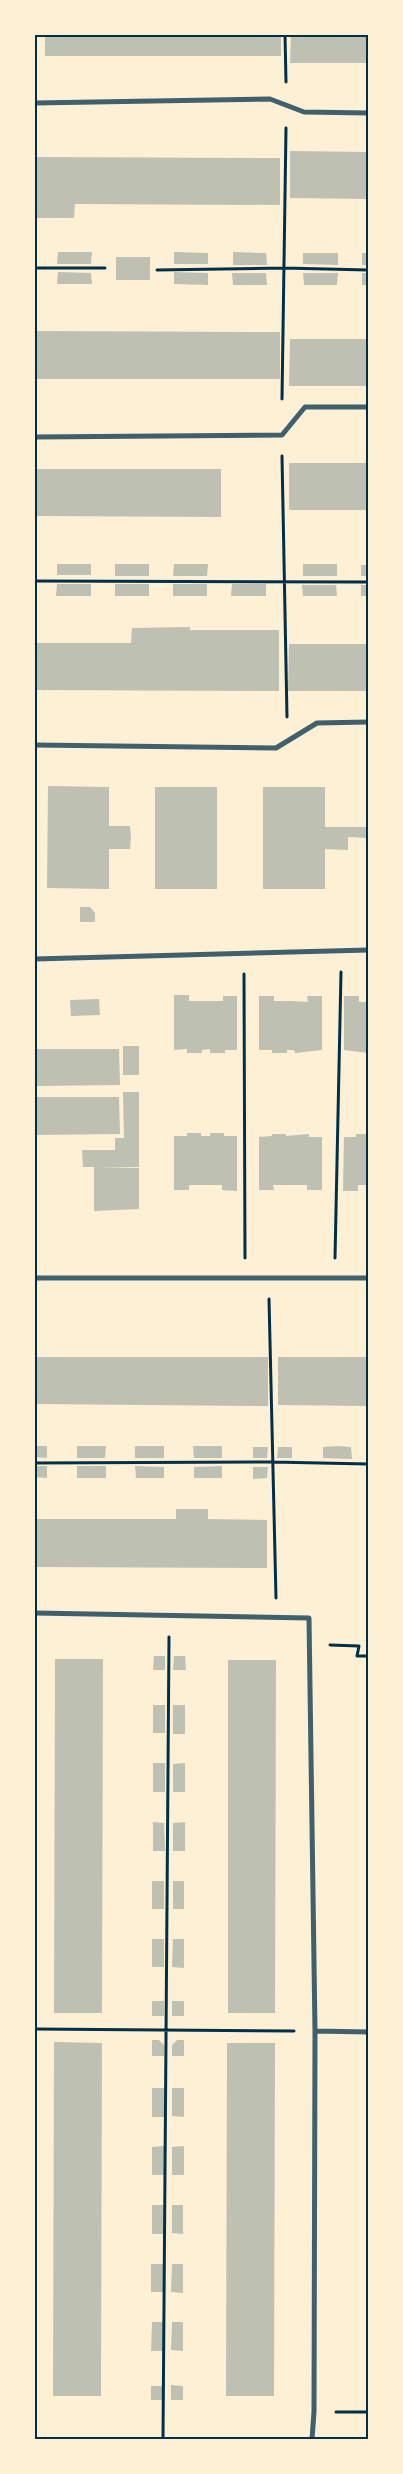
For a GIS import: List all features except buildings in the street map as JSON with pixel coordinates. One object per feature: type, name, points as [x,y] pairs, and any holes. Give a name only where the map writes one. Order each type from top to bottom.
[{"type":"street","points":[[35,102],[270,99],[304,112],[368,113]]},
{"type":"street","points":[[35,437],[282,435],[305,406],[368,407]]},
{"type":"street","points":[[35,745],[276,748],[317,723],[368,722]]},
{"type":"street","points":[[35,959],[368,950]]},
{"type":"street","points":[[35,1278],[368,1278]]},
{"type":"street","points":[[35,1613],[309,1618],[315,2031],[314,2412],[312,2439]]},
{"type":"street","points":[[315,2031],[368,2032]]},
{"type":"path","points":[[285,35],[286,104],[282,435],[287,741]]},
{"type":"path","points":[[35,268],[105,268]]},
{"type":"path","points":[[158,270],[284,268],[368,270]]},
{"type":"path","points":[[35,581],[368,582]]},
{"type":"path","points":[[334,1278],[342,951]]},
{"type":"path","points":[[244,954],[245,1278]]},
{"type":"path","points":[[268,1278],[276,1617]]},
{"type":"path","points":[[35,1463],[272,1462],[368,1464]]},
{"type":"path","points":[[163,2439],[169,1615]]},
{"type":"path","points":[[310,1655],[328,1645],[359,1646],[357,1656],[368,1656]]},
{"type":"path","points":[[35,2029],[315,2031]]},
{"type":"path","points":[[314,2412],[368,2412]]}]
